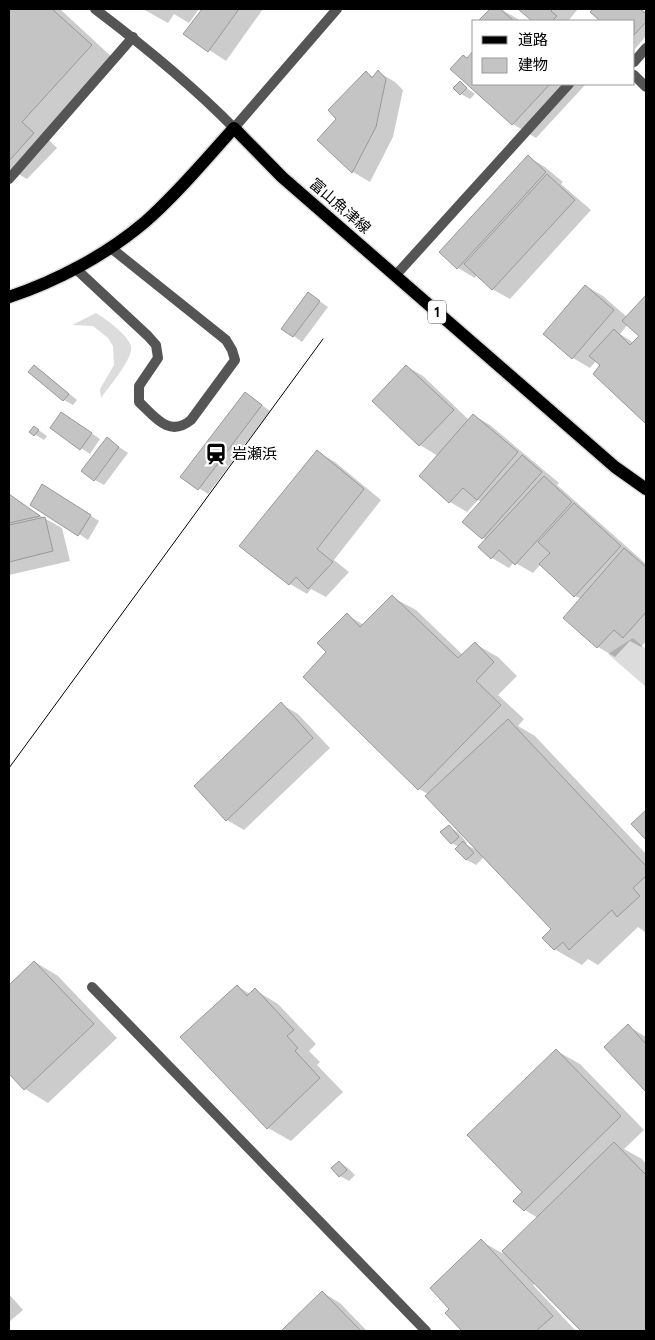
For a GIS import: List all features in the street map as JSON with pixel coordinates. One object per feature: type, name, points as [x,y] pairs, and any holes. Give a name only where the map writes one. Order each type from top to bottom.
[{"type":"main road","points":[[9,297],[28,291],[110,248],[144,222],[183,185],[234,128]]},
{"type":"main road","name":"富山魚津線","points":[[234,128],[282,177],[615,467],[646,489]]},
{"type":"street","points":[[95,9],[133,37],[200,94],[234,128],[337,9]]},
{"type":"street","points":[[9,179],[133,37]]},
{"type":"street","points":[[635,61],[646,48]]},
{"type":"street","points":[[635,76],[646,87]]},
{"type":"street","points":[[395,276],[568,85]]},
{"type":"street","points":[[75,268],[156,345],[158,358],[139,386],[139,402],[163,424],[176,428],[182,427],[191,420],[235,360],[232,350],[226,340],[110,248]]},
{"type":"street","points":[[92,987],[426,1331]]},
{"type":"shaded area","points":[[96,313],[121,332],[131,346],[129,358],[125,365],[101,398],[100,389],[114,365],[113,346],[108,338],[93,326],[72,325]]},
{"type":"shaded area","points":[[633,638],[646,649],[646,687],[608,654]]},
{"type":"building","points":[[9,9],[52,9],[92,45],[22,122],[34,133],[9,161]]},
{"type":"building","points":[[202,9],[239,9],[208,52],[183,34]]},
{"type":"building","points":[[490,9],[500,9],[513,20],[479,20]]},
{"type":"building","points":[[518,9],[553,9],[551,11],[557,16],[553,20],[531,20]]},
{"type":"building","points":[[593,9],[640,9],[646,14],[646,22],[635,34],[635,20],[599,20],[590,12]]},
{"type":"building","points":[[472,52],[472,85],[549,85],[512,125],[450,69],[463,55],[467,58]]},
{"type":"building","points":[[378,70],[386,79],[376,127],[352,173],[317,140],[336,119],[328,110],[366,71],[372,78]]},
{"type":"building","points":[[460,81],[467,88],[460,95],[453,88]]},
{"type":"building","points":[[528,155],[546,172],[457,269],[439,252]]},
{"type":"building","points":[[547,174],[575,200],[492,290],[464,264]]},
{"type":"building","points":[[585,285],[614,310],[572,359],[543,334]]},
{"type":"building","points":[[308,292],[320,301],[293,337],[281,329]]},
{"type":"building","points":[[646,295],[645,423],[593,374],[600,365],[589,356],[614,329],[630,345],[639,336],[622,321]]},
{"type":"building","points":[[34,365],[69,394],[63,401],[28,372]]},
{"type":"building","points":[[406,365],[454,410],[419,446],[372,401]]},
{"type":"building","points":[[245,392],[262,405],[198,490],[180,477]]},
{"type":"building","points":[[61,412],[92,433],[80,450],[50,428]]},
{"type":"building","points":[[473,414],[518,452],[477,500],[463,488],[449,503],[419,476]]},
{"type":"building","points":[[34,426],[39,430],[34,436],[29,432]]},
{"type":"building","points":[[107,437],[119,447],[94,481],[81,471]]},
{"type":"building","points":[[317,450],[364,489],[317,549],[333,562],[308,589],[296,577],[289,585],[239,546]]},
{"type":"building","points":[[522,455],[542,472],[482,539],[462,522]]},
{"type":"building","points":[[544,476],[572,502],[515,565],[499,550],[491,559],[478,547]]},
{"type":"building","points":[[42,484],[91,515],[78,536],[30,505]]},
{"type":"building","points":[[9,494],[40,516],[9,523]]},
{"type":"building","points":[[574,503],[621,546],[574,597],[539,564],[550,553],[538,542]]},
{"type":"building","points":[[45,517],[53,551],[9,562],[9,525]]},
{"type":"building","points":[[624,548],[646,567],[646,612],[623,638],[614,630],[597,648],[563,618]]},
{"type":"building","points":[[392,595],[458,658],[475,642],[494,662],[476,681],[501,705],[418,790],[303,677],[326,652],[317,643],[347,613],[360,627]]},
{"type":"building","points":[[281,702],[313,738],[226,821],[194,786]]},
{"type":"building","points":[[508,719],[646,866],[646,876],[633,888],[640,896],[617,917],[612,910],[569,950],[563,942],[554,950],[542,938],[551,929],[425,796]]},
{"type":"building","points":[[646,810],[646,840],[631,824]]},
{"type":"building","points":[[449,825],[459,837],[451,844],[440,832]]},
{"type":"building","points":[[463,841],[474,853],[466,860],[455,849]]},
{"type":"building","points":[[34,961],[94,1024],[24,1090],[9,1074],[9,985]]},
{"type":"building","points":[[237,985],[247,996],[255,988],[294,1030],[287,1036],[298,1048],[295,1051],[320,1078],[267,1129],[180,1037]]},
{"type":"building","points":[[628,1024],[646,1044],[646,1092],[604,1047]]},
{"type":"building","points":[[556,1049],[621,1116],[524,1211],[513,1201],[522,1192],[467,1135]]},
{"type":"building","points":[[614,1142],[646,1175],[646,1331],[581,1331],[502,1251]]},
{"type":"building","points":[[339,1161],[347,1170],[339,1177],[331,1168]]},
{"type":"building","points":[[481,1239],[553,1316],[536,1331],[462,1331],[445,1313],[449,1309],[430,1288]]},
{"type":"building","points":[[322,1291],[361,1331],[281,1331]]},
{"type":"tram line","points":[[9,768],[323,339]]},
{"type":"place","name":"岩瀬浜","points":[[216,454]]}]
